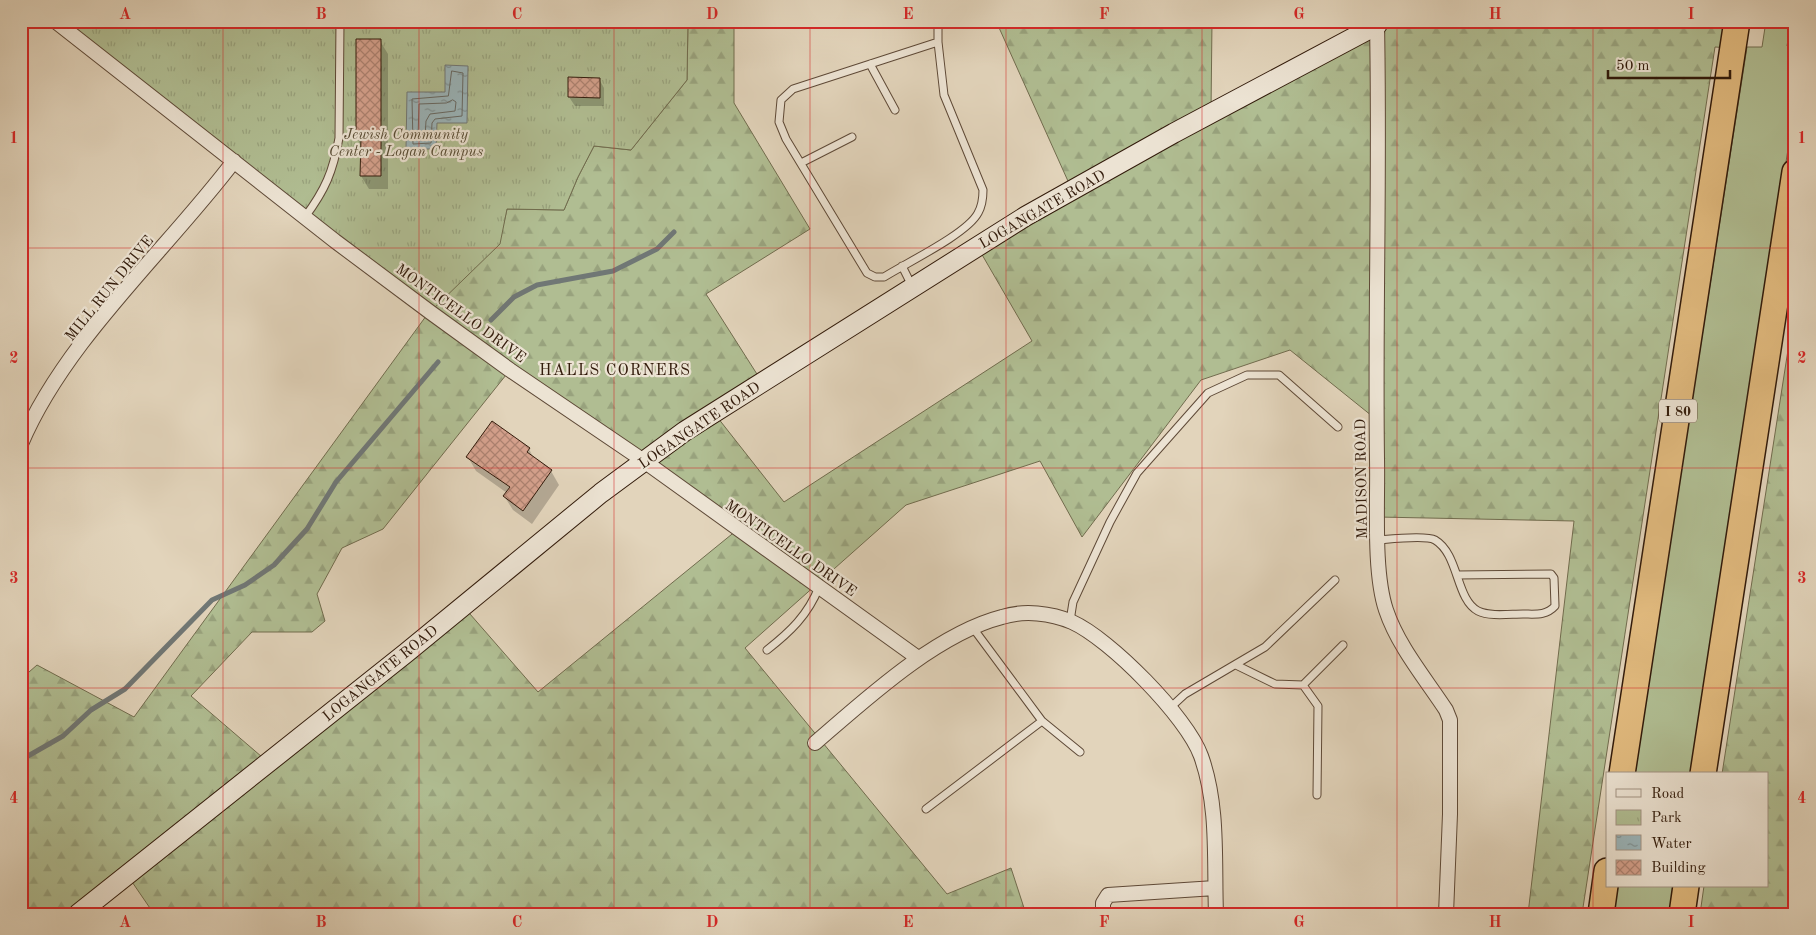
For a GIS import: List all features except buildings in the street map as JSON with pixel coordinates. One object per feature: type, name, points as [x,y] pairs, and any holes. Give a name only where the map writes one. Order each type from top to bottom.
[{"type":"highway","name":"I 80","points":[[1622,772],[1737,21]]},
{"type":"highway","points":[[1703,772],[1795,172]]},
{"type":"highway","points":[[1601,914],[1606,878]]},
{"type":"highway","points":[[1682,914],[1686,888]]},
{"type":"street","name":"MONTICELLO DRIVE","points":[[55,21],[70,26],[305,217],[510,370],[644,461],[918,658]]},
{"type":"street","name":"LOGANGATE ROAD","points":[[78,914],[406,653],[601,494],[692,426],[1026,216],[1148,147],[1381,22]]},
{"type":"street","name":"MADISON ROAD","points":[[1381,22],[1377,420],[1380,582],[1385,608],[1395,632],[1446,710],[1450,720],[1450,814],[1446,914]]},
{"type":"street","name":"MILL RUN DRIVE","points":[[21,444],[36,412],[69,362],[112,306],[213,189],[234,161]]},
{"type":"street","points":[[815,743],[918,658],[973,628],[997,618],[1018,614],[1044,614],[1070,621],[1102,641],[1171,707],[1191,735],[1201,756],[1208,780],[1213,813],[1216,914]]},
{"type":"street","points":[[1103,914],[1103,903],[1108,895],[1215,888]]},
{"type":"lane","points":[[305,217],[330,179],[336,156],[339,138],[340,21]]},
{"type":"lane","points":[[938,21],[938,42],[944,95],[983,190],[982,202],[978,214],[967,227],[884,277],[875,277],[867,273],[800,163],[779,122],[781,100],[793,89],[938,42]]},
{"type":"lane","points":[[870,64],[894,110]]},
{"type":"lane","points":[[800,163],[852,137]]},
{"type":"lane","points":[[902,266],[913,286]]},
{"type":"lane","points":[[1070,621],[1073,602],[1110,522],[1137,473],[1208,393],[1247,375],[1279,375],[1338,427]]},
{"type":"lane","points":[[1378,540],[1433,539],[1441,544],[1472,607],[1479,612],[1495,614],[1545,613],[1554,606],[1554,578],[1551,574],[1457,575]]},
{"type":"lane","points":[[1171,707],[1185,694],[1265,647],[1335,580]]},
{"type":"lane","points":[[767,650],[794,628],[805,614],[819,587]]},
{"type":"lane","points":[[973,628],[1042,721],[1080,752]]},
{"type":"lane","points":[[1236,665],[1275,684],[1303,685],[1343,645]]},
{"type":"lane","points":[[1303,685],[1318,706],[1318,795]]},
{"type":"lane","points":[[926,808],[1042,721]]},
{"type":"green space","name":"Jewish Community Center - Logan Campus","points":[[70,21],[688,21],[687,80],[631,150],[594,146],[564,210],[507,209],[500,244],[430,312],[70,31]]},
{"type":"green space","points":[[688,21],[734,21],[734,103],[810,229],[706,294],[762,382],[714,413],[784,502],[1032,341],[977,246],[1072,190],[996,21],[1212,21],[1211,112],[1377,21],[1737,21],[1732,48],[1715,47],[1582,914],[1528,914],[1574,521],[1378,517],[1377,420],[1290,350],[1201,380],[1082,537],[1040,461],[906,505],[745,648],[947,894],[1011,868],[1026,914],[154,914],[128,876],[78,914],[21,914],[21,679],[37,665],[134,717],[429,312],[499,244],[507,209],[564,210],[594,146],[631,150],[687,80]],"holes":[[[510,370],[737,530],[538,692],[463,606],[269,763],[191,696],[252,632],[312,632],[325,621],[317,594],[342,548],[383,529]]]},
{"type":"green space","points":[[1766,21],[1791,21],[1787,46],[1795,47],[1795,104],[1691,772],[1634,772],[1747,47],[1762,47]]},
{"type":"green space","points":[[1795,305],[1795,914],[1700,914],[1704,888],[1768,888],[1768,772],[1722,772]]},
{"type":"green space","points":[[1616,888],[1674,888],[1670,914],[1612,914]]},
{"type":"water","points":[[445,65],[468,66],[467,123],[437,123],[436,149],[406,149],[407,92],[445,92]]},
{"type":"waterway","points":[[491,320],[514,297],[537,285],[613,271],[657,249],[674,232]]},
{"type":"waterway","points":[[21,760],[63,736],[91,710],[125,689],[212,600],[245,585],[274,565],[307,529],[336,482],[438,362]]},
{"type":"district","name":"HALLS CORNERS","points":[[615,369]]}]
